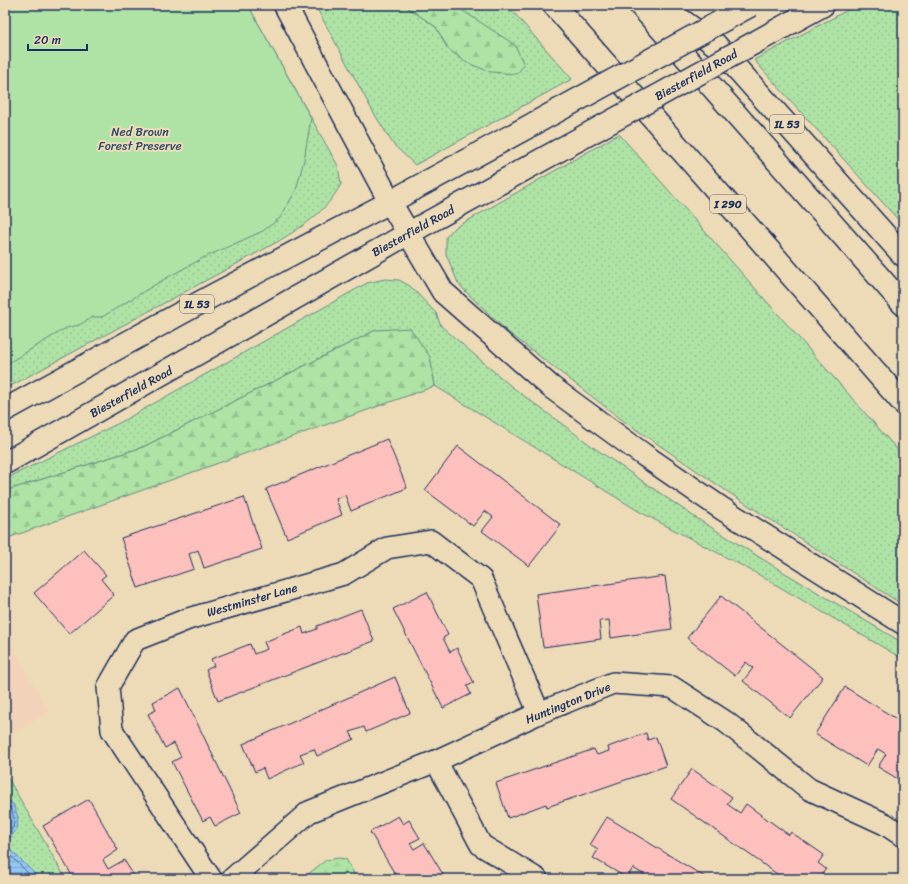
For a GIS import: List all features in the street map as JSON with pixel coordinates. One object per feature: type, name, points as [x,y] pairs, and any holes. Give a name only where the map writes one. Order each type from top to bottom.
[{"type":"main road","points":[[285,5],[390,202],[442,292],[551,387],[644,455],[721,508],[903,623]]},
{"type":"main road","name":"I 290","points":[[554,5],[903,403]]},
{"type":"main road","points":[[640,5],[903,304]]},
{"type":"main road","name":"IL 53","points":[[660,5],[716,46],[903,255]]},
{"type":"main road","points":[[390,202],[751,5]]},
{"type":"main road","name":"Biesterfield Road","points":[[5,462],[158,377],[409,233],[823,5]]},
{"type":"main road","name":"IL 53","points":[[5,410],[212,296],[390,202]]},
{"type":"street","name":"Westminster Lane","points":[[211,879],[112,730],[108,687],[135,640],[188,619],[344,574],[387,548],[431,541],[482,578],[539,713]]},
{"type":"street","name":"Huntington Drive","points":[[232,879],[309,812],[436,761],[539,713],[613,683],[672,687],[726,722],[809,789],[885,824],[903,836]]},
{"type":"street","points":[[436,761],[481,845],[537,879]]},
{"type":"shaded area","points":[[5,635],[50,712],[5,737]]},
{"type":"green space","name":"Ned Brown Forest Preserve","points":[[5,5],[248,5],[311,118],[304,160],[296,190],[280,218],[263,231],[203,258],[161,281],[102,317],[93,317],[79,325],[66,328],[5,365]]},
{"type":"green space","points":[[248,5],[338,166],[341,184],[335,194],[314,217],[279,241],[5,389],[5,304]]},
{"type":"green space","points":[[315,5],[404,5],[436,27],[448,49],[456,7],[454,5],[507,5],[572,79],[415,165],[393,144],[372,110]]},
{"type":"green space","points":[[404,5],[454,5],[515,45],[524,65],[517,74],[491,72],[467,63],[448,49],[436,27]]},
{"type":"green space","points":[[857,5],[903,5],[903,225],[754,60]]},
{"type":"green space","points":[[619,134],[903,456],[903,605],[731,494],[625,422],[508,332],[458,283],[446,254],[446,237],[453,229]]},
{"type":"green space","points":[[385,279],[399,280],[410,286],[436,313],[441,326],[512,387],[593,447],[696,518],[903,643],[903,659],[754,572],[640,512],[435,386],[430,357],[376,330],[143,447],[5,491],[5,479],[121,422],[367,283]]},
{"type":"green space","points":[[410,328],[430,357],[435,386],[5,539],[5,491],[143,447],[376,330]]},
{"type":"green space","points":[[5,773],[66,879],[40,879],[7,846],[9,839],[17,829],[13,804],[5,798]]},
{"type":"green space","points":[[339,858],[346,859],[357,879],[302,879],[326,860]]},
{"type":"water","points":[[5,798],[13,804],[18,817],[17,829],[9,839],[7,846],[40,879],[5,879]]},
{"type":"building","points":[[387,439],[407,488],[351,511],[345,495],[336,499],[342,515],[287,538],[266,489]]},
{"type":"building","points":[[458,446],[561,525],[529,566],[482,531],[493,517],[485,511],[473,526],[425,490]]},
{"type":"building","points":[[244,497],[262,549],[204,568],[198,550],[189,554],[194,569],[138,588],[121,538]]},
{"type":"building","points":[[84,550],[106,575],[101,579],[114,595],[69,634],[34,593]]},
{"type":"building","points":[[665,576],[672,629],[611,638],[609,620],[599,621],[601,639],[543,647],[536,594]]},
{"type":"building","points":[[427,592],[448,635],[443,638],[450,652],[457,648],[474,683],[467,686],[471,694],[443,708],[393,609]]},
{"type":"building","points":[[721,596],[823,677],[790,718],[743,681],[753,668],[746,662],[735,676],[687,638]]},
{"type":"building","points":[[361,609],[374,641],[218,701],[206,670],[214,666],[211,659],[250,644],[254,654],[267,649],[264,642],[302,627],[304,634],[317,629],[317,626]]},
{"type":"building","points":[[395,677],[410,713],[366,732],[364,727],[350,732],[354,739],[317,756],[314,749],[300,754],[304,762],[267,779],[263,768],[255,772],[243,744]]},
{"type":"building","points":[[845,687],[903,723],[903,782],[878,767],[886,754],[878,749],[867,766],[815,734]]},
{"type":"building","points":[[180,688],[241,813],[215,826],[210,817],[203,821],[172,762],[181,757],[174,743],[165,748],[148,714],[156,710],[153,702]]},
{"type":"building","points":[[646,733],[648,740],[656,737],[666,766],[547,807],[546,804],[508,818],[496,783],[594,749],[597,755],[609,751],[608,747]]},
{"type":"building","points":[[692,769],[732,797],[727,804],[740,813],[746,804],[789,835],[791,832],[824,855],[818,863],[826,869],[818,879],[784,879],[671,799]]},
{"type":"building","points":[[89,799],[118,850],[103,860],[108,869],[124,860],[136,879],[74,879],[43,826]]},
{"type":"building","points":[[398,816],[403,824],[409,820],[420,838],[410,843],[414,849],[424,843],[444,876],[439,879],[398,879],[370,832]]},
{"type":"building","points":[[607,817],[708,879],[644,879],[646,876],[633,868],[627,878],[593,858],[598,850],[590,845]]}]
